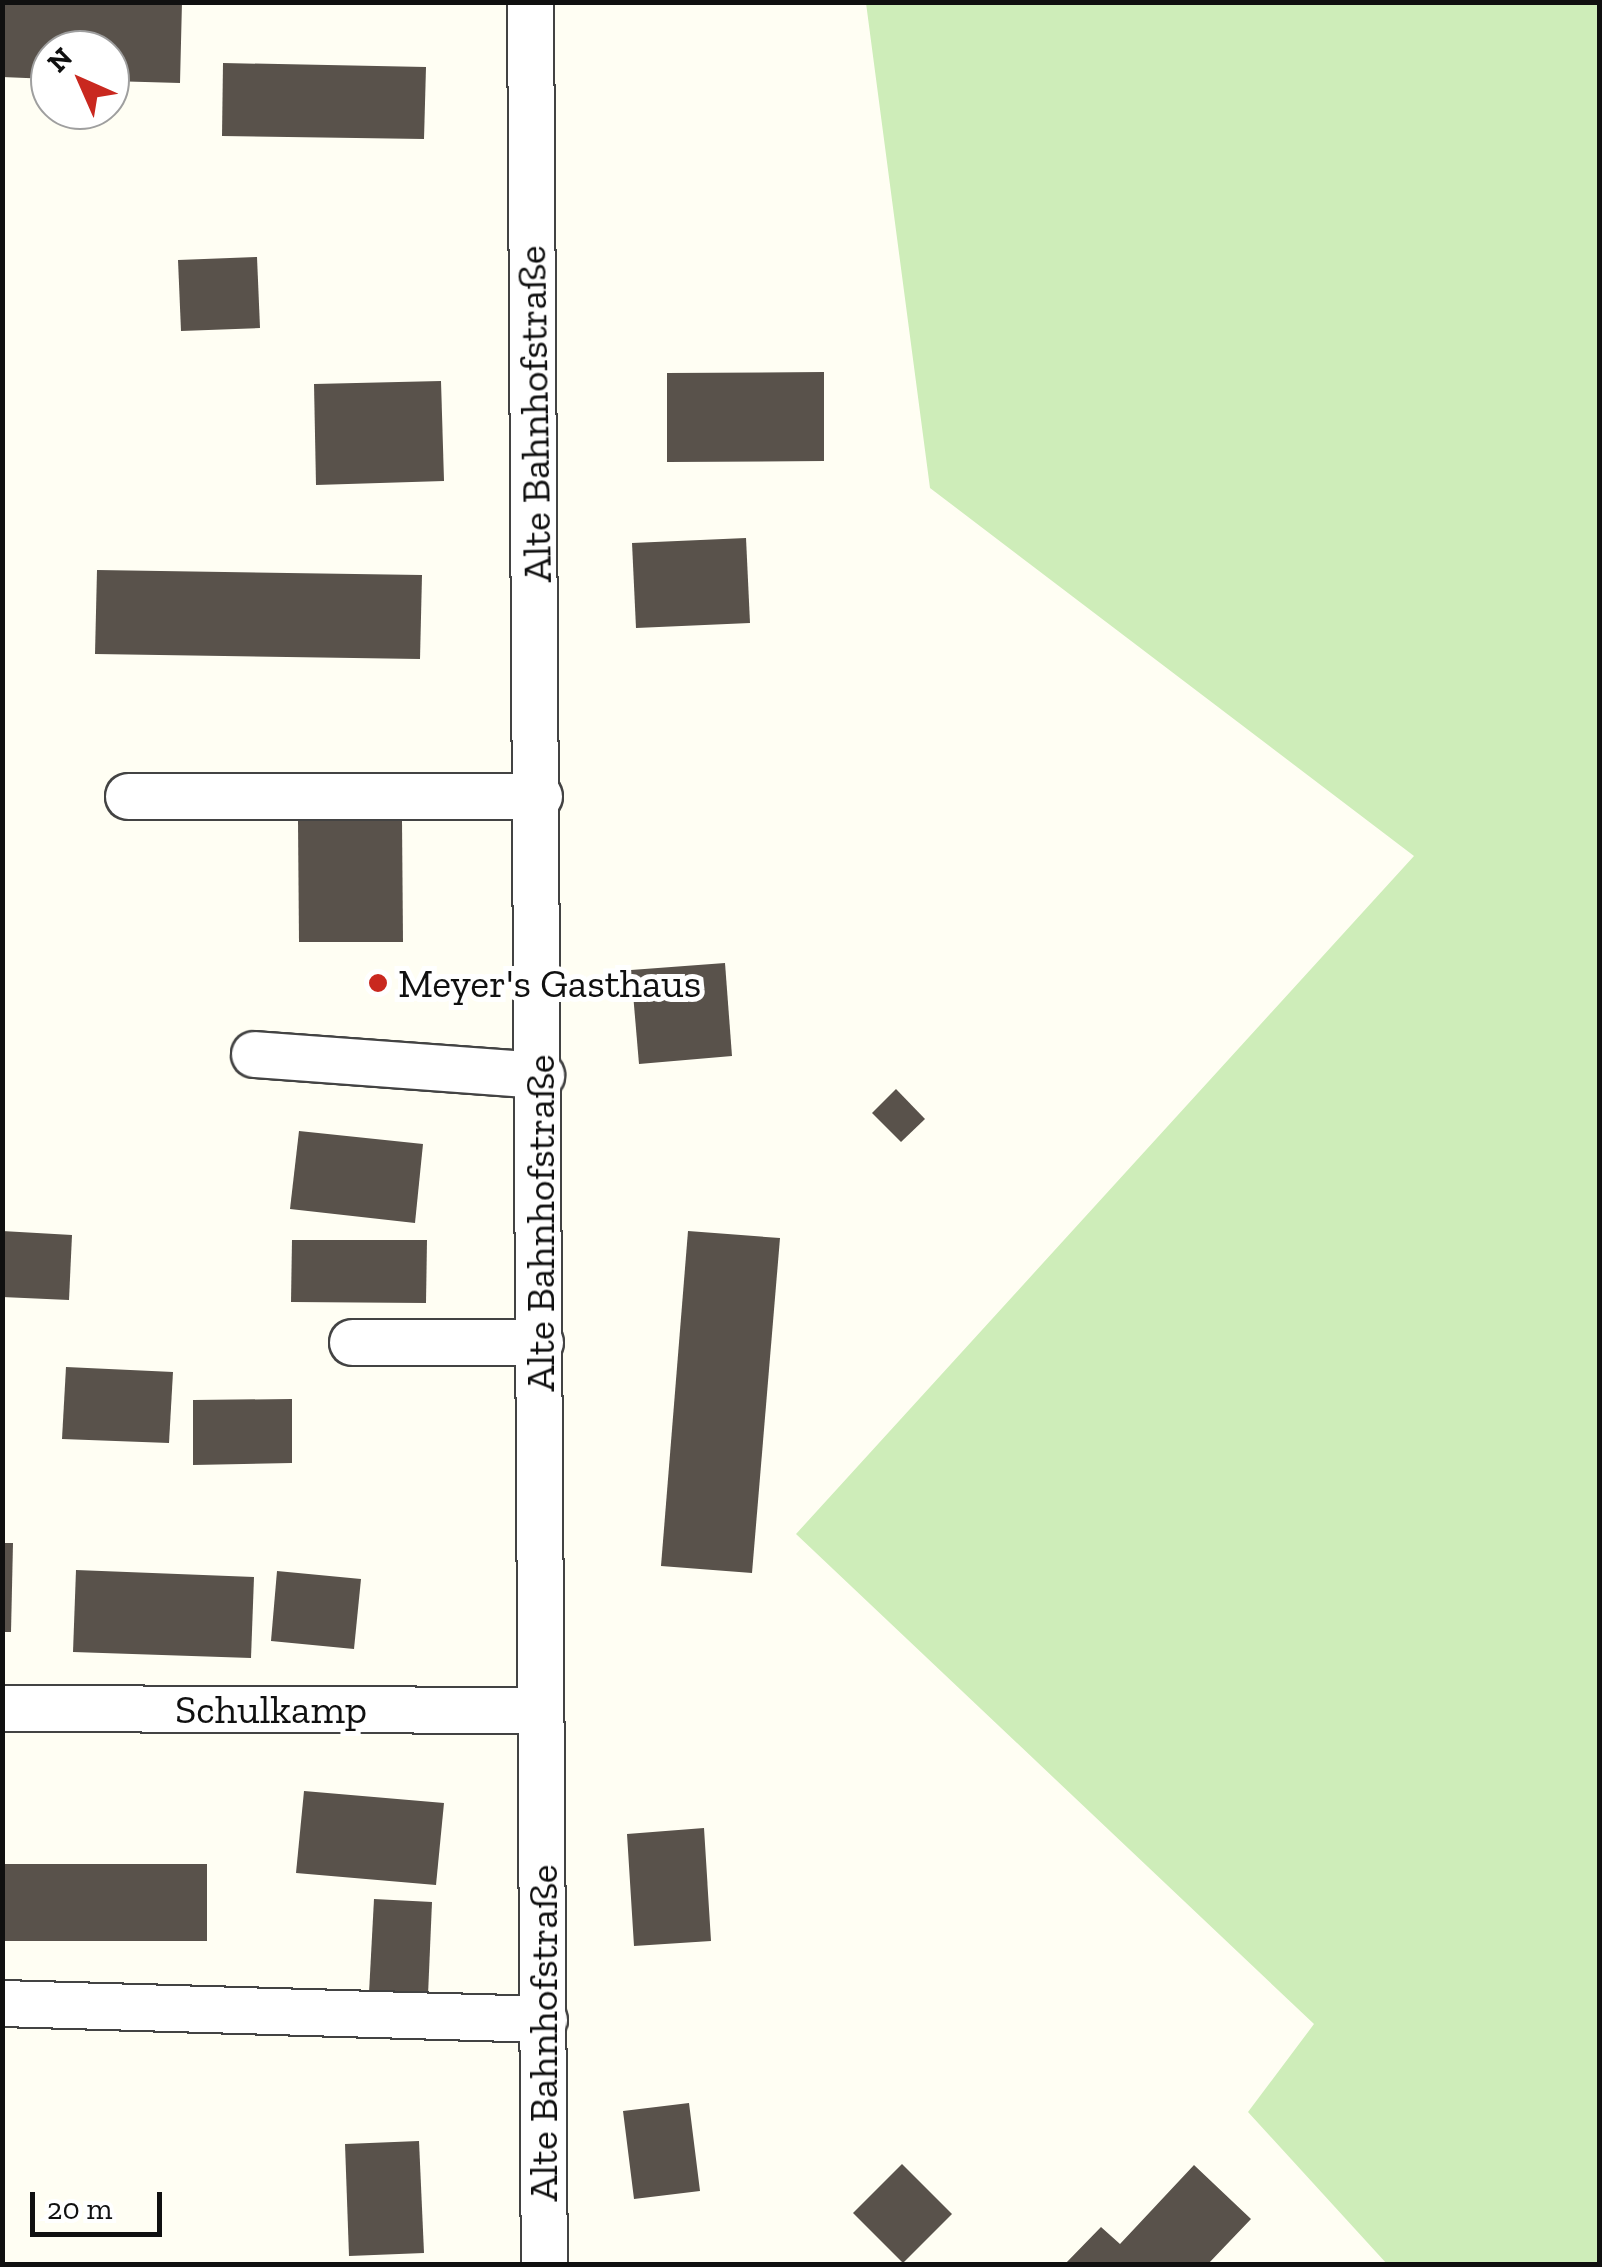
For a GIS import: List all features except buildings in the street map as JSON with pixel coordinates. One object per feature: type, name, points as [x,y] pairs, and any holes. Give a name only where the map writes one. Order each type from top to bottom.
[{"type":"street","name":"Alte Bahnhofstraße","points":[[530,2],[541,1075],[544,2264]]},
{"type":"street","points":[[128,796],[539,796]]},
{"type":"street","points":[[254,1054],[541,1075]]},
{"type":"street","points":[[352,1342],[540,1342]]},
{"type":"street","name":"Schulkamp","points":[[2,1708],[540,1710]]},
{"type":"street","points":[[2,2003],[544,2019]]},
{"type":"green space","points":[[866,3],[1599,3],[1599,2264],[1387,2264],[1248,2112],[1314,2024],[796,1534],[1414,856],[930,488]]},
{"type":"place","name":"Meyer's Gasthaus","points":[[378,983]]}]
